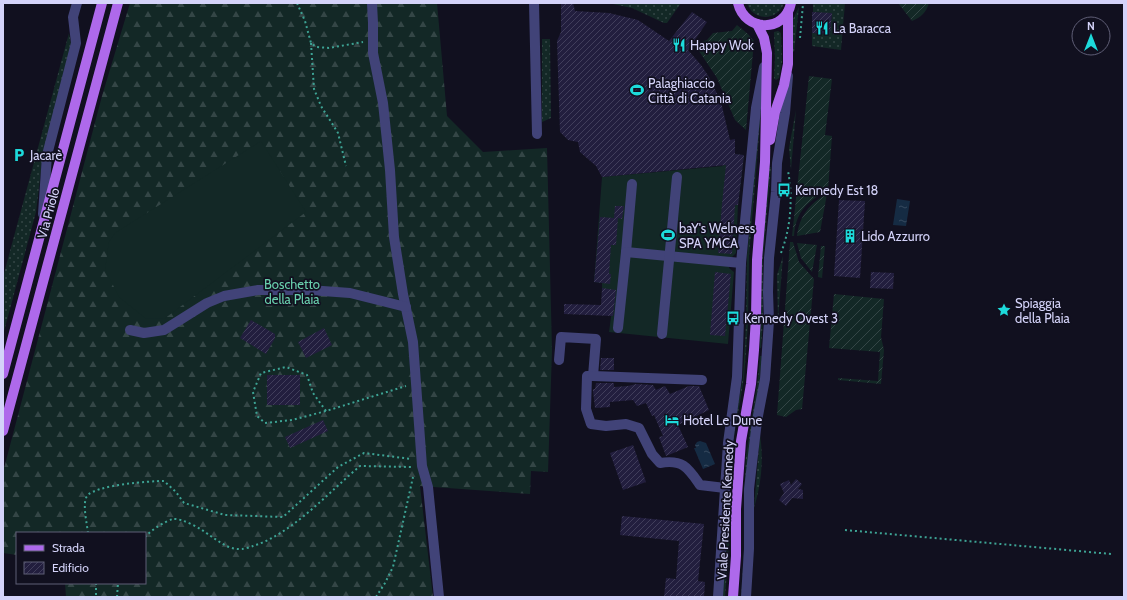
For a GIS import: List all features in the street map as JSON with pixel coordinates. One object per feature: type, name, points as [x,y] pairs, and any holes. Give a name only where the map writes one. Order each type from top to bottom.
[{"type":"main road","name":"Via Priolo","points":[[3,374],[102,3]]},
{"type":"main road","name":"Via Priolo","points":[[3,431],[118,3]]},
{"type":"main road","points":[[738,3],[740,12],[745,17],[757,24],[764,25],[774,24],[780,20],[789,8]]},
{"type":"main road","points":[[765,162],[775,112],[784,85],[788,64],[789,8]]},
{"type":"main road","points":[[757,24],[764,38],[767,53],[765,162]]},
{"type":"main road","name":"Viale Presidente Kennedy","points":[[733,597],[741,441],[751,384],[754,350],[757,260],[765,162]]},
{"type":"street","points":[[43,224],[46,155],[76,43],[73,17],[77,3]]},
{"type":"street","points":[[372,3],[373,53],[383,103],[390,170],[394,237],[413,342],[422,466],[428,495],[440,597]]},
{"type":"street","points":[[534,3],[537,134]]},
{"type":"street","points":[[718,597],[728,443],[736,377],[741,263],[756,108],[767,53]]},
{"type":"street","points":[[746,597],[749,549],[750,489],[756,428],[764,379],[769,321],[769,258],[776,192],[777,163],[788,85],[788,64]]},
{"type":"street","points":[[662,334],[677,177]]},
{"type":"street","points":[[618,328],[632,184]]},
{"type":"street","points":[[626,252],[741,263]]},
{"type":"street","points":[[130,330],[144,333],[164,330],[207,303],[224,296],[258,290],[309,290],[350,293],[406,307]]},
{"type":"street","points":[[559,360],[561,338],[596,339],[593,376]]},
{"type":"street","points":[[702,380],[587,376],[586,409],[591,424],[606,426],[626,424],[639,428],[652,454],[660,463],[672,461],[688,468],[700,485],[725,488]]},
{"type":"path","points":[[297,3],[306,21],[311,43],[314,89],[321,106],[338,133],[346,166]]},
{"type":"path","points":[[311,43],[316,47],[330,48],[373,40]]},
{"type":"path","points":[[326,411],[313,393],[307,375],[286,367],[261,373],[253,392],[257,416],[266,423],[292,420],[326,411],[416,383]]},
{"type":"path","points":[[88,532],[85,503],[87,496],[91,492],[126,483],[164,481],[176,492],[184,504],[225,515],[283,516],[338,467],[364,453],[412,459]]},
{"type":"path","points":[[146,536],[152,530],[173,519],[188,523],[208,534],[223,545],[242,549],[264,543],[289,527],[360,466],[415,466]]},
{"type":"path","points":[[376,597],[393,567],[414,474]]},
{"type":"path","points":[[845,530],[1112,554]]},
{"type":"path","points":[[96,584],[96,597]]},
{"type":"path","points":[[117,597],[118,584]]},
{"type":"green space","name":"Boschetto della Plaia","points":[[130,3],[437,3],[447,116],[483,152],[547,148],[552,350],[548,472],[531,471],[530,494],[420,486],[433,597],[66,597],[65,584],[146,584],[146,532],[16,532],[16,555],[3,553],[3,472],[102,96]]},
{"type":"green space","points":[[608,3],[681,3],[667,23],[664,23],[632,8]]},
{"type":"green space","points":[[747,3],[784,3],[777,13],[766,17],[754,14]]},
{"type":"green space","points":[[813,3],[845,3],[841,50],[812,46],[812,33],[830,34],[832,14],[813,12]]},
{"type":"green space","points":[[898,3],[929,3],[923,14],[912,21]]},
{"type":"green space","points":[[799,7],[794,52],[791,52],[792,21]]},
{"type":"green space","points":[[737,25],[754,41],[746,130],[735,120],[717,78],[699,51],[701,42],[707,40],[713,33],[732,31]]},
{"type":"green space","points":[[778,31],[781,33],[782,62],[779,78],[776,80],[774,78],[774,32]]},
{"type":"green space","points":[[69,33],[71,44],[43,154],[36,212],[3,335],[3,277]]},
{"type":"green space","points":[[542,39],[550,39],[551,118],[542,122]]},
{"type":"green space","points":[[809,76],[832,79],[825,135],[832,136],[828,190],[804,208],[797,220],[794,236],[792,236]]},
{"type":"green space","points":[[796,110],[791,170],[789,148]]},
{"type":"green space","points":[[760,112],[749,256],[748,324],[744,378],[733,443],[729,508],[729,546],[725,597],[721,597],[733,432],[743,377],[746,324],[747,256]]},
{"type":"green space","points":[[261,141],[306,212],[164,319],[145,318],[119,297],[105,269],[109,242],[115,233]]},
{"type":"green space","name":"baY's Welness SPA YMCA","points":[[728,154],[744,155],[738,205],[736,253],[730,259],[729,268],[734,272],[728,344],[609,332],[613,302],[602,288],[602,283],[594,282],[602,177],[723,166]]},
{"type":"green space","points":[[769,167],[771,167],[763,259],[763,320],[760,348],[760,277]]},
{"type":"green space","points":[[827,194],[820,232],[797,236],[800,222],[806,211],[815,202]]},
{"type":"green space","points":[[790,242],[793,242],[799,262],[814,279],[802,409],[796,410],[786,417],[777,415]]},
{"type":"green space","points":[[797,243],[817,245],[812,272],[801,258]]},
{"type":"green space","points":[[821,246],[825,246],[822,278],[818,277]]},
{"type":"green space","points":[[783,256],[778,320],[777,275]]},
{"type":"green space","points":[[834,294],[884,299],[881,337],[884,350],[881,384],[838,380],[838,378],[878,381],[880,352],[829,348]]},
{"type":"green space","points":[[760,356],[762,356],[745,537],[742,597],[741,597],[744,552],[746,456]]},
{"type":"green space","points":[[760,435],[762,454],[761,472],[754,508]]},
{"type":"water","points":[[897,199],[910,201],[906,226],[893,225]]},
{"type":"water","points":[[700,441],[706,443],[715,464],[703,469],[694,448],[696,448],[695,445],[697,442]]},
{"type":"building","name":"Palaghiaccio Città di Catania","points":[[573,3],[575,11],[609,13],[638,20],[669,41],[692,12],[707,22],[688,50],[709,77],[721,102],[730,140],[735,139],[735,154],[744,155],[738,205],[735,205],[732,254],[718,253],[726,165],[602,177],[596,166],[580,152],[578,142],[568,140],[560,132],[557,41],[561,32],[561,4]]},
{"type":"building","name":"La Baracca","points":[[812,12],[832,13],[830,34],[812,33]]},
{"type":"building","name":"Lido Azzurro","points":[[839,200],[865,201],[860,278],[834,276]]},
{"type":"building","points":[[615,206],[624,206],[622,219],[618,218],[616,245],[611,245],[609,274],[611,274],[610,284],[594,282],[600,217],[614,218]]},
{"type":"building","points":[[715,272],[731,274],[725,336],[710,335]]},
{"type":"building","points":[[871,272],[894,273],[893,289],[870,288]]},
{"type":"building","points":[[602,288],[616,290],[613,316],[564,314],[564,304],[601,305]]},
{"type":"building","points":[[251,320],[275,334],[275,338],[266,354],[240,338]]},
{"type":"building","points":[[324,328],[332,345],[306,358],[298,342]]},
{"type":"building","points":[[601,358],[614,358],[614,370],[600,370]]},
{"type":"building","points":[[267,375],[300,375],[300,405],[267,405]]},
{"type":"building","name":"Hotel Le Dune","points":[[596,383],[614,383],[614,387],[636,384],[653,385],[656,390],[665,386],[670,394],[689,386],[699,386],[709,410],[678,425],[688,447],[666,456],[659,437],[663,436],[654,415],[652,416],[646,403],[637,406],[633,400],[610,402],[610,407],[595,408],[593,389],[595,389]]},
{"type":"building","points":[[323,420],[328,431],[290,448],[285,437]]},
{"type":"building","points":[[633,445],[646,482],[623,490],[610,453]]},
{"type":"building","points":[[796,479],[802,484],[798,489],[803,490],[803,499],[792,498],[786,506],[779,500],[784,493],[780,484],[789,480],[791,485]]},
{"type":"building","points":[[622,516],[704,524],[698,581],[705,582],[704,597],[664,597],[666,578],[676,579],[679,541],[620,535]]},
{"type":"place","name":"La Baracca","points":[[822,28]]},
{"type":"place","name":"Happy Wok","points":[[679,45]]},
{"type":"place","name":"Palaghiaccio Città di Catania","points":[[637,90]]},
{"type":"place","name":"Jacarè","points":[[19,155]]},
{"type":"place","name":"Kennedy Est 18","points":[[784,190]]},
{"type":"place","name":"baY's Welness SPA YMCA","points":[[668,235]]},
{"type":"place","name":"Lido Azzurro","points":[[850,236]]},
{"type":"place","name":"Spiaggia della Plaia","points":[[1004,310]]},
{"type":"place","name":"Kennedy Ovest 3","points":[[733,318]]},
{"type":"place","name":"Hotel Le Dune","points":[[672,420]]}]
